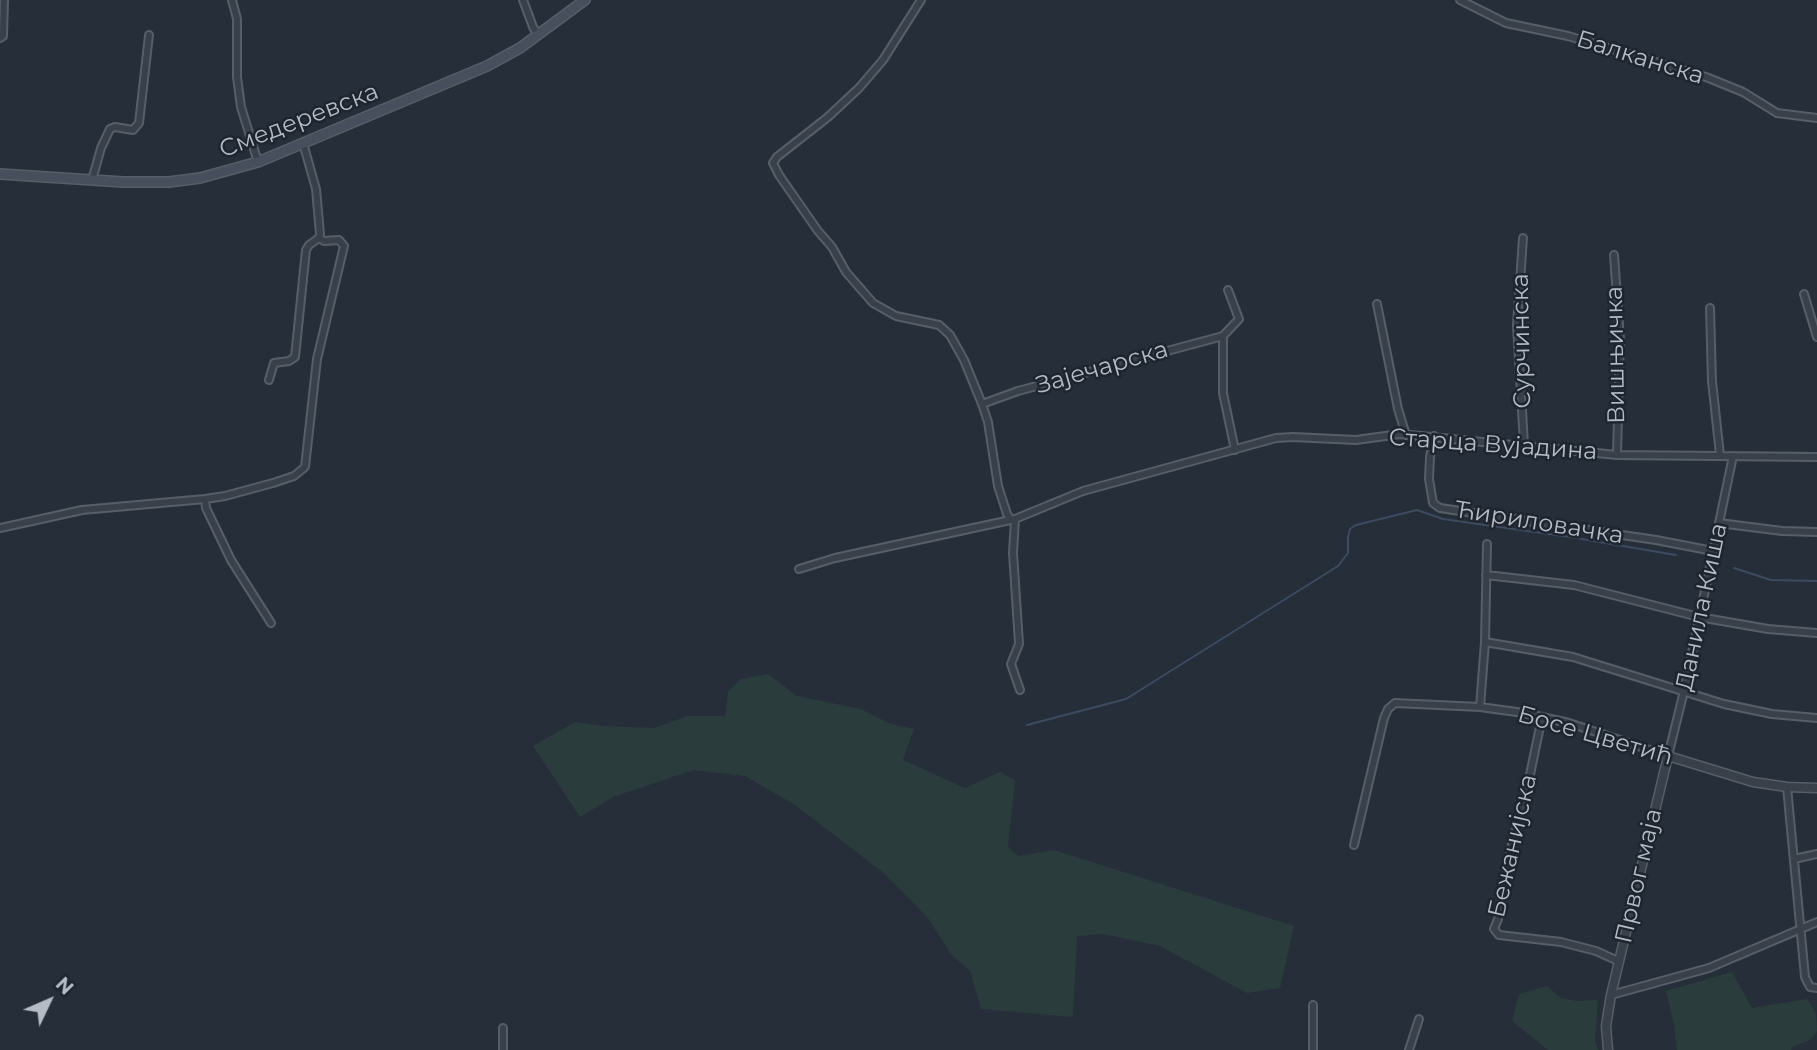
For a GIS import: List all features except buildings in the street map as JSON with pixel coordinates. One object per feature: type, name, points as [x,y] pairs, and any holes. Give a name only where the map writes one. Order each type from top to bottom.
[{"type":"main road","name":"Смедеревска","points":[[0,174],[138,183],[181,181],[258,162],[475,72],[509,54],[585,0]]},
{"type":"street","points":[[0,38],[3,36],[4,0]]},
{"type":"street","points":[[232,0],[237,19],[237,77],[241,107],[258,162]]},
{"type":"street","points":[[523,0],[538,35]]},
{"type":"street","points":[[921,0],[898,39],[859,88],[773,163],[863,293],[884,311],[945,329],[964,360],[988,422],[1003,505],[1013,520],[1019,644],[1011,664],[1020,690]]},
{"type":"street","name":"Балканска","points":[[1460,0],[1506,23],[1568,36],[1706,77],[1744,92],[1777,113],[1817,118]]},
{"type":"street","points":[[92,180],[101,148],[110,129],[115,127],[133,130],[139,124],[149,35]]},
{"type":"street","points":[[303,143],[316,189],[318,238]]},
{"type":"street","points":[[269,380],[274,363],[289,361],[295,356],[306,250],[318,238]]},
{"type":"street","points":[[0,527],[82,510],[225,496],[294,476],[305,467],[317,359],[344,246],[339,240],[318,238]]},
{"type":"street","name":"Сурчинска","points":[[1523,238],[1517,325],[1524,444]]},
{"type":"street","name":"Вишњичка","points":[[1614,255],[1620,339],[1616,455]]},
{"type":"street","points":[[1228,290],[1239,319],[1223,336],[1223,393],[1235,450]]},
{"type":"street","points":[[1804,294],[1817,337]]},
{"type":"street","points":[[1377,304],[1398,409],[1406,435]]},
{"type":"street","points":[[1710,308],[1712,382],[1720,455]]},
{"type":"street","name":"Зајечарска","points":[[982,404],[1036,386],[1223,336]]},
{"type":"street","name":"Старца Вујадина","points":[[799,569],[835,558],[1013,520],[1083,491],[1266,440],[1286,437],[1356,440],[1406,435],[1434,436],[1616,455],[1817,457]]},
{"type":"street","name":"Ћириловачка","points":[[1434,436],[1429,479],[1433,503],[1440,508],[1713,551]]},
{"type":"street","name":"Данила Киша","points":[[1668,756],[1732,456]]},
{"type":"street","points":[[205,499],[205,508],[227,551],[271,623]]},
{"type":"street","points":[[1719,523],[1782,531],[1817,532]]},
{"type":"street","points":[[1480,707],[1485,642],[1487,544]]},
{"type":"street","points":[[1486,575],[1574,585],[1699,617],[1768,629],[1817,633]]},
{"type":"street","points":[[1485,642],[1573,657],[1724,704],[1772,714],[1817,718]]},
{"type":"street","name":"Босе Цветић","points":[[1354,845],[1384,719],[1390,707],[1398,702],[1480,707],[1542,717],[1569,723],[1753,782],[1787,788],[1817,788]]},
{"type":"street","name":"Бежанијска","points":[[1542,717],[1522,813],[1513,838],[1500,914],[1494,929],[1499,935],[1561,942],[1595,951],[1618,961]]},
{"type":"street","name":"Првог маја","points":[[1608,1050],[1606,1026],[1618,961],[1668,756]]},
{"type":"street","points":[[1787,788],[1806,981],[1810,987],[1817,988]]},
{"type":"street","points":[[1794,859],[1817,854]]},
{"type":"street","points":[[1611,996],[1709,968],[1817,922]]},
{"type":"street","points":[[1313,1005],[1313,1050]]},
{"type":"street","points":[[1409,1050],[1419,1019]]},
{"type":"street","points":[[503,1028],[503,1050]]},
{"type":"shaded area","points":[[768,674],[797,696],[861,709],[891,724],[914,729],[903,760],[965,788],[1000,772],[1015,780],[1008,847],[1018,856],[1054,850],[1294,926],[1280,988],[1247,993],[1160,946],[1103,934],[1077,936],[1073,1017],[981,1009],[970,971],[951,954],[928,918],[885,874],[795,805],[745,776],[693,770],[613,797],[580,817],[533,746],[575,722],[654,728],[688,716],[725,716],[728,692],[741,679]]},
{"type":"shaded area","points":[[1732,972],[1752,1008],[1807,999],[1816,1013],[1817,1031],[1810,1040],[1792,1047],[1791,1050],[1677,1050],[1666,991]]},
{"type":"shaded area","points":[[1547,986],[1561,998],[1577,1001],[1598,1000],[1595,1041],[1598,1050],[1548,1050],[1512,1021],[1519,994]]},
{"type":"waterway","points":[[1027,725],[1126,699],[1338,566],[1348,553],[1350,529],[1356,525],[1417,510],[1443,519],[1676,555]]},
{"type":"waterway","points":[[1734,568],[1771,580],[1817,581]]}]
